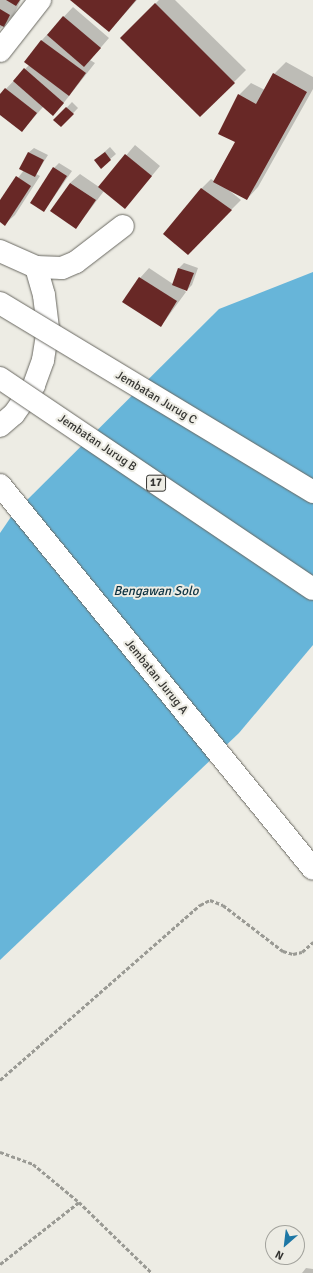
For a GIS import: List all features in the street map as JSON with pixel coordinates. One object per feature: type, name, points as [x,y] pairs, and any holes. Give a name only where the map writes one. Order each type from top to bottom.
[{"type":"main road","points":[[0,51],[40,0]]},
{"type":"main road","points":[[0,251],[36,267],[62,268],[76,262],[123,226]]},
{"type":"main road","points":[[0,426],[14,414],[34,386],[43,360],[48,328],[44,295],[36,267]]},
{"type":"main road","name":"Jembatan Jurug C","points":[[0,303],[313,492]]},
{"type":"main road","name":"Jembatan Jurug B","points":[[0,378],[313,589]]},
{"type":"main road","name":"Jembatan Jurug A","points":[[0,484],[313,869]]},
{"type":"path","points":[[0,1080],[200,905],[210,900],[224,905],[283,951],[293,954],[302,952],[313,942]]},
{"type":"path","points":[[0,1152],[33,1164],[79,1202],[152,1273]]},
{"type":"path","points":[[0,1264],[79,1202]]},
{"type":"water","name":"Bengawan Solo","points":[[313,272],[313,645],[239,733],[0,960],[0,533],[13,514],[219,309]]},
{"type":"building","points":[[6,0],[20,0],[16,6]]},
{"type":"building","points":[[70,0],[136,0],[109,32]]},
{"type":"building","points":[[155,3],[235,83],[200,117],[120,38]]},
{"type":"building","points":[[0,9],[10,15],[4,27],[0,25]]},
{"type":"building","points":[[63,16],[101,48],[84,67],[47,35]]},
{"type":"building","points":[[41,40],[86,73],[69,96],[24,62]]},
{"type":"building","points":[[24,68],[64,103],[53,116],[13,81]]},
{"type":"building","points":[[273,73],[307,92],[247,200],[213,182],[235,142],[218,134],[238,94],[256,104]]},
{"type":"building","points":[[5,88],[37,113],[22,132],[0,115],[0,94]]},
{"type":"building","points":[[66,107],[74,114],[61,127],[53,120]]},
{"type":"building","points":[[28,152],[44,160],[35,177],[19,169]]},
{"type":"building","points":[[105,152],[111,160],[101,169],[94,160]]},
{"type":"building","points":[[125,154],[152,176],[125,209],[98,187]]},
{"type":"building","points":[[53,167],[67,176],[44,212],[30,203]]},
{"type":"building","points":[[16,176],[31,186],[5,226],[0,222],[0,200]]},
{"type":"building","points":[[70,183],[96,200],[76,229],[50,211]]},
{"type":"building","points":[[201,188],[232,210],[188,255],[163,234]]},
{"type":"building","points":[[178,268],[194,273],[187,291],[172,285]]},
{"type":"building","points":[[139,277],[177,301],[161,327],[122,302]]}]
